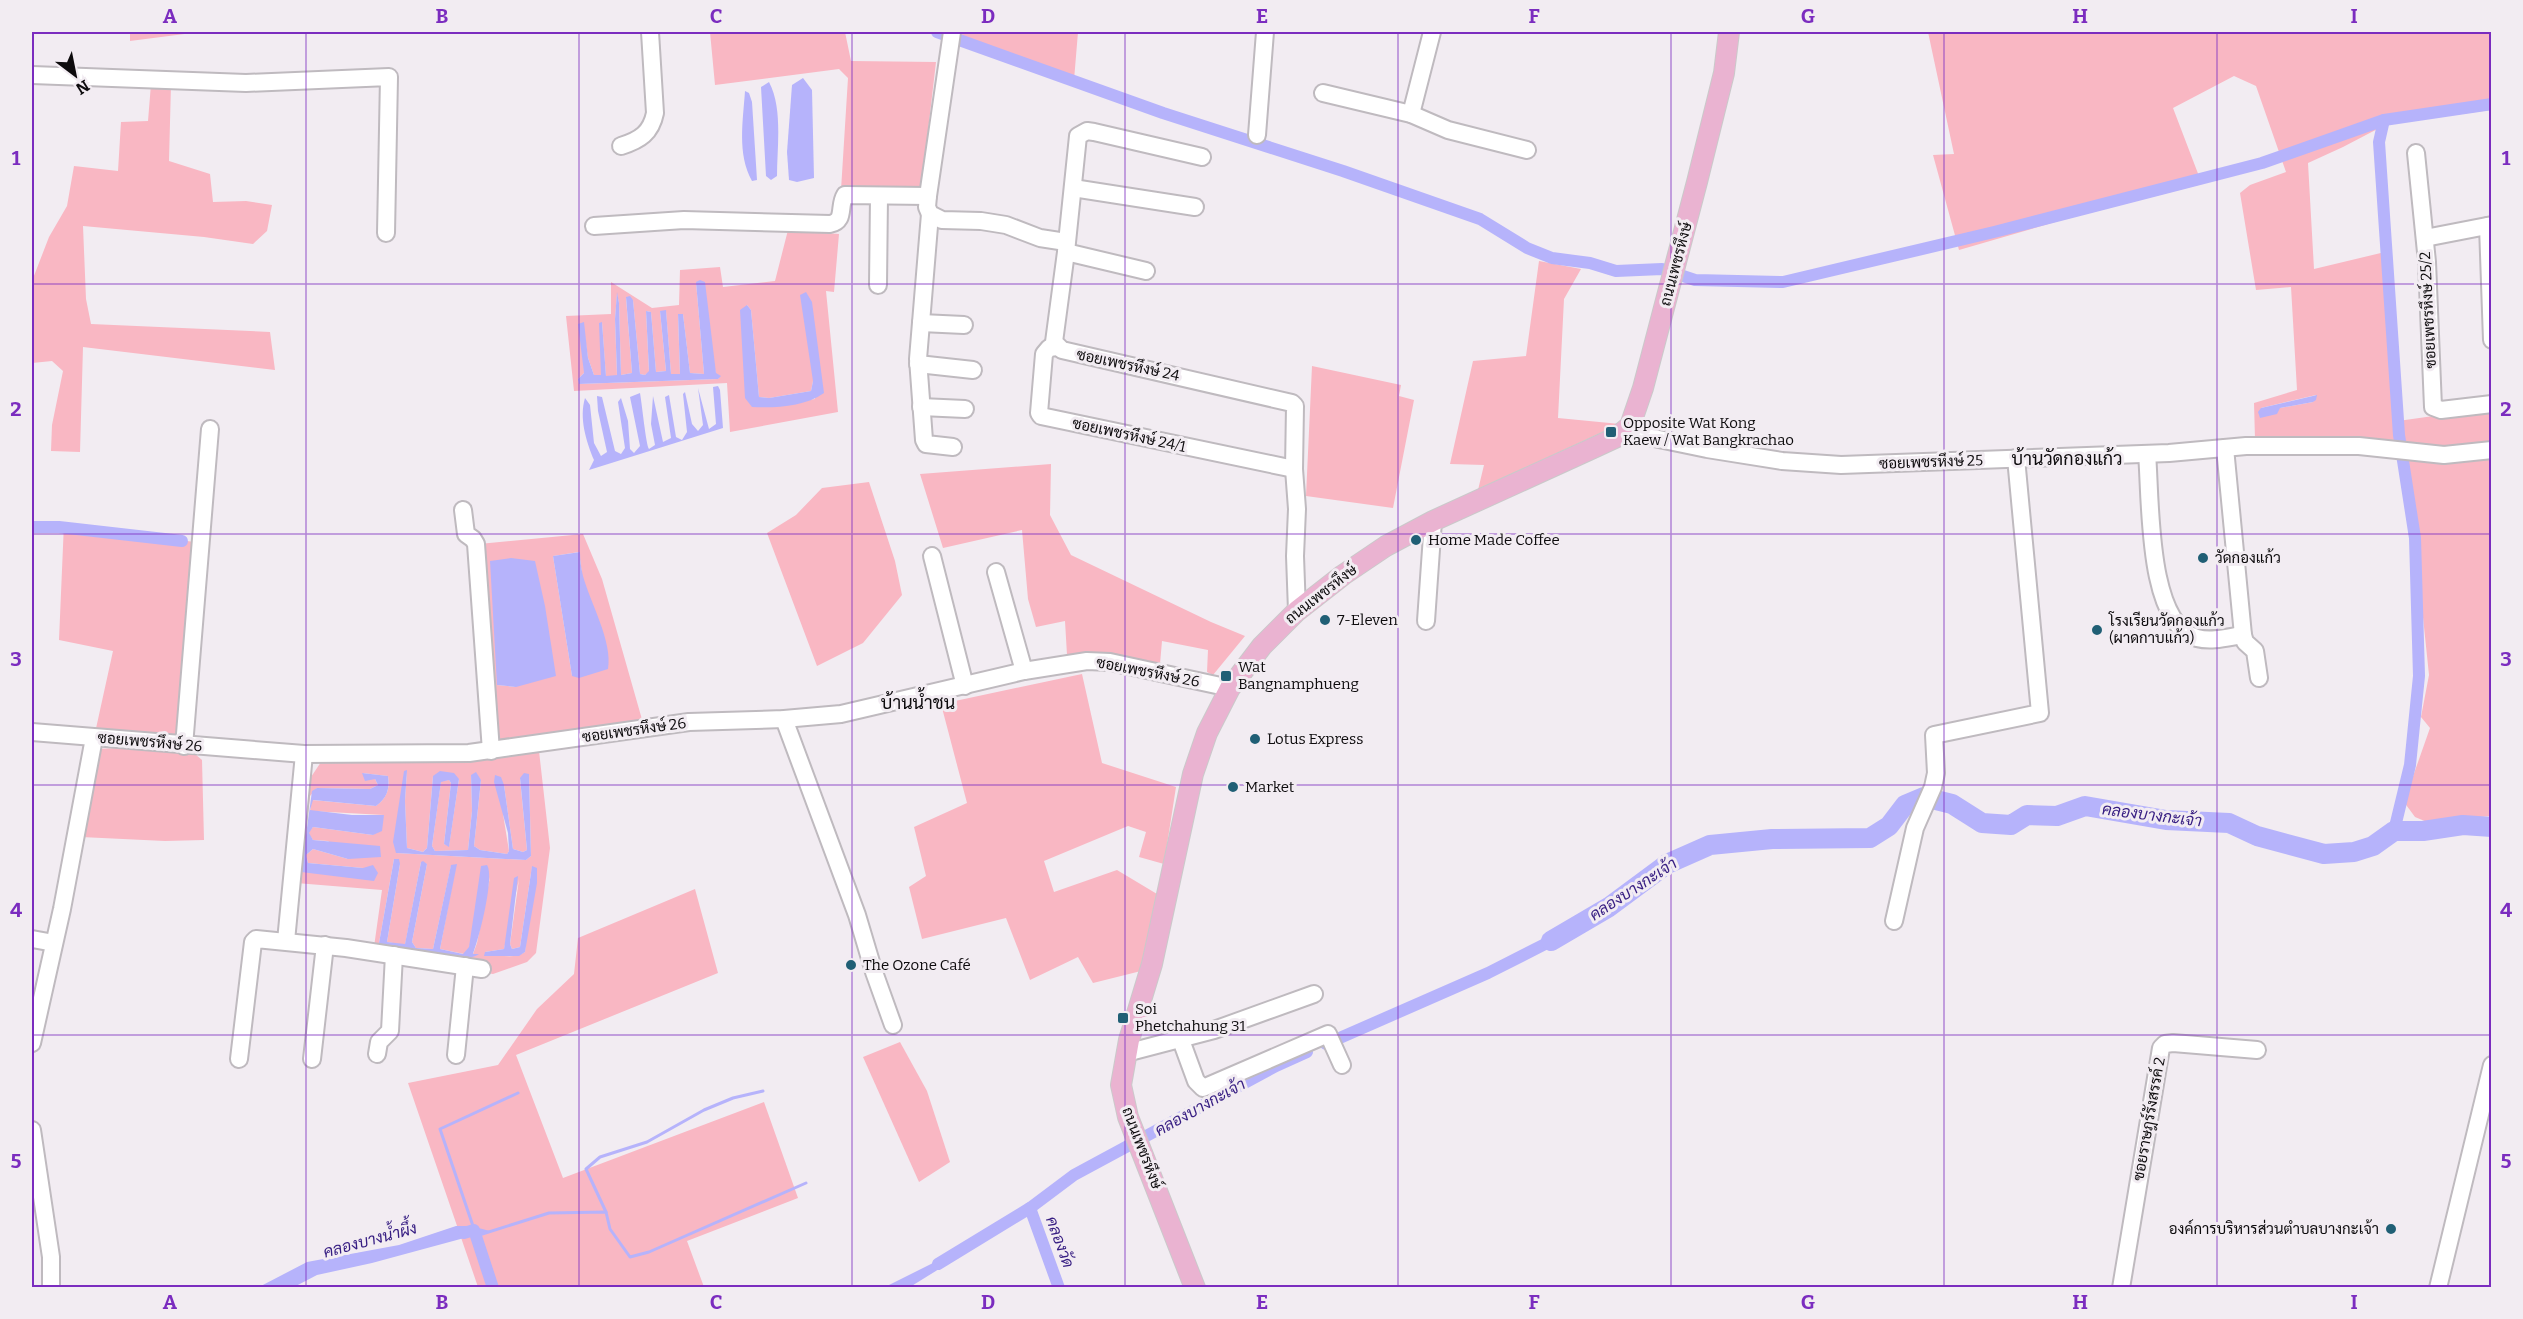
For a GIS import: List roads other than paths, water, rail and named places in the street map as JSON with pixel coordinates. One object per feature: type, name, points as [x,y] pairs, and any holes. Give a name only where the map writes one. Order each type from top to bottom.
[{"type":"main road","name":"ถนนเพชรหึงษ์","points":[[1195,1287],[1128,1116],[1121,1085],[1126,1053],[1152,964],[1193,774],[1207,733],[1230,687],[1262,646],[1298,611],[1343,575],[1386,546],[1433,520],[1625,432],[1634,419],[1679,252],[1724,73],[1729,32]]},
{"type":"street","points":[[621,146],[642,138],[653,123],[656,113],[650,32]]},
{"type":"street","points":[[952,32],[928,196],[927,207],[930,214],[918,364],[924,440],[926,444],[952,447]]},
{"type":"street","points":[[1257,135],[1265,32]]},
{"type":"street","points":[[1411,114],[1432,32]]},
{"type":"street","points":[[32,75],[246,83],[389,77],[386,233]]},
{"type":"street","points":[[1323,93],[1411,114],[1448,130],[1527,150]]},
{"type":"street","name":"ซอยเพชรหึงษ์ 24","points":[[1202,156],[1087,131],[1078,136],[1054,342],[1062,350],[1288,400],[1295,406],[1294,469],[1297,508],[1295,556],[1298,611]]},
{"type":"street","name":"ซอยเพชรหึงษ์ 25/2","points":[[2416,153],[2425,238],[2433,407],[2441,410],[2492,404]]},
{"type":"street","points":[[1073,188],[1195,207]]},
{"type":"street","points":[[594,226],[684,220],[830,224],[837,223],[841,218],[845,195],[928,196]]},
{"type":"street","points":[[878,285],[879,195]]},
{"type":"street","points":[[930,214],[942,220],[981,221],[1006,225],[1146,272]]},
{"type":"street","points":[[2425,238],[2490,226],[2492,340]]},
{"type":"street","points":[[921,323],[964,325]]},
{"type":"street","name":"ซอยเพชรหึงษ์ 24/1","points":[[1057,346],[1049,348],[1044,354],[1039,413],[1041,416],[1294,469]]},
{"type":"street","points":[[918,364],[973,370]]},
{"type":"street","points":[[921,406],[964,409]]},
{"type":"street","points":[[184,746],[210,429]]},
{"type":"street","name":"ซอยเพชรหึงษ์ 25","points":[[1625,432],[1707,449],[1811,464],[2147,454],[2225,447],[2327,445],[2444,455],[2492,450]]},
{"type":"street","points":[[2225,447],[2243,635],[2245,642],[2255,651],[2259,678]]},
{"type":"street","points":[[2147,454],[2154,545],[2163,600],[2169,613],[2182,630],[2196,638],[2211,640],[2243,635]]},
{"type":"street","points":[[1894,921],[1914,828],[1928,798],[1936,773],[1934,735],[2040,713],[2016,458]]},
{"type":"street","points":[[463,510],[466,534],[476,544],[491,751]]},
{"type":"street","points":[[1426,621],[1433,520]]},
{"type":"street","points":[[932,556],[965,686]]},
{"type":"street","points":[[996,572],[1024,670]]},
{"type":"street","name":"ซอยเพชรหึงษ์ 26","points":[[32,732],[304,754],[469,753],[689,722],[784,719],[841,714],[1024,670],[1087,660],[1110,662],[1230,687]]},
{"type":"street","points":[[784,719],[857,915],[873,972],[893,1025]]},
{"type":"street","points":[[32,1043],[94,738]]},
{"type":"street","points":[[286,941],[304,754]]},
{"type":"street","points":[[32,939],[54,943]]},
{"type":"street","points":[[239,1059],[253,942],[259,939],[325,945],[482,969]]},
{"type":"street","points":[[312,1059],[325,945]]},
{"type":"street","points":[[377,1054],[379,1042],[390,1031],[394,955]]},
{"type":"street","points":[[456,1055],[465,966]]},
{"type":"street","points":[[1126,1053],[1182,1040],[1314,994]]},
{"type":"street","points":[[1182,1040],[1196,1081],[1203,1088],[1328,1034],[1342,1065]]},
{"type":"street","name":"ซอยราษฎร์รังสรรค์ 2","points":[[2121,1287],[2161,1048],[2165,1044],[2173,1043],[2257,1050]]},
{"type":"street","points":[[2438,1287],[2492,1065]]},
{"type":"street","points":[[32,1130],[51,1257],[51,1287]]},
{"type":"waterway","points":[[937,32],[1163,113],[1343,171],[1480,219],[1527,248],[1552,258],[1590,263],[1616,271],[1662,269],[1695,280],[1783,282],[1994,232],[2262,163],[2384,120],[2492,104]]},
{"type":"waterway","points":[[2384,120],[2379,142],[2399,435],[2415,538],[2419,676],[2410,765],[2394,831]]},
{"type":"waterway","points":[[32,527],[59,527],[182,541]]},
{"type":"waterway","name":"คลองบางกะเจ้า","points":[[1551,941],[1609,907],[1667,864],[1710,845],[1772,839],[1870,838],[1889,826],[1905,805],[1924,797],[1952,804],[1982,823],[2011,825],[2027,815],[2057,816],[2085,806],[2166,820],[2229,823],[2257,836],[2324,854],[2354,852],[2373,846],[2394,831],[2423,831],[2463,825],[2492,827]]},
{"type":"waterway","name":"คลองบางกะเจ้า","points":[[1326,1044],[1488,973],[1551,941]]},
{"type":"waterway","name":"คลองบางกะเจ้า","points":[[938,1264],[1030,1208],[1074,1175],[1276,1066],[1307,1052]]},
{"type":"waterway","points":[[606,1212],[586,1169],[600,1157],[647,1142],[704,1110],[733,1098],[763,1091]]},
{"type":"waterway","points":[[474,1229],[440,1129],[518,1093]]},
{"type":"waterway","points":[[476,1236],[549,1213],[606,1212],[610,1229],[630,1257],[649,1252],[806,1183]]},
{"type":"waterway","name":"คลองวัด","points":[[1030,1208],[1059,1288]]},
{"type":"waterway","points":[[464,1233],[474,1230],[493,1288]]},
{"type":"place","name":"Opposite Wat Kong Kaew / Wat Bangkrachao","points":[[1611,432]]},
{"type":"place","name":"Home Made Coffee","points":[[1416,540]]},
{"type":"place","name":"วัดกองแก้ว","points":[[2203,558]]},
{"type":"place","name":"7-Eleven","points":[[1325,620]]},
{"type":"place","name":"โรงเรียนวัดกองแก้ว (ผาดกาบแก้ว)","points":[[2097,630]]},
{"type":"place","name":"Wat Bangnamphueng","points":[[1226,676]]},
{"type":"place","name":"Lotus Express","points":[[1255,739]]},
{"type":"place","name":"Market","points":[[1233,787]]},
{"type":"place","name":"The Ozone Café","points":[[851,965]]},
{"type":"place","name":"Soi Phetchahung 31","points":[[1123,1018]]},
{"type":"place","name":"องค์การบริหารส่วนตำบลบางกะเจ้า","points":[[2391,1229]]},
{"type":"district","name":"บ้านวัดกองแก้ว","points":[[2067,459]]},
{"type":"district","name":"บ้านน้ำชน","points":[[918,703]]},
{"type":"water label","name":"คลองบางน้ำผึ้ง","points":[[370,1240]]}]
